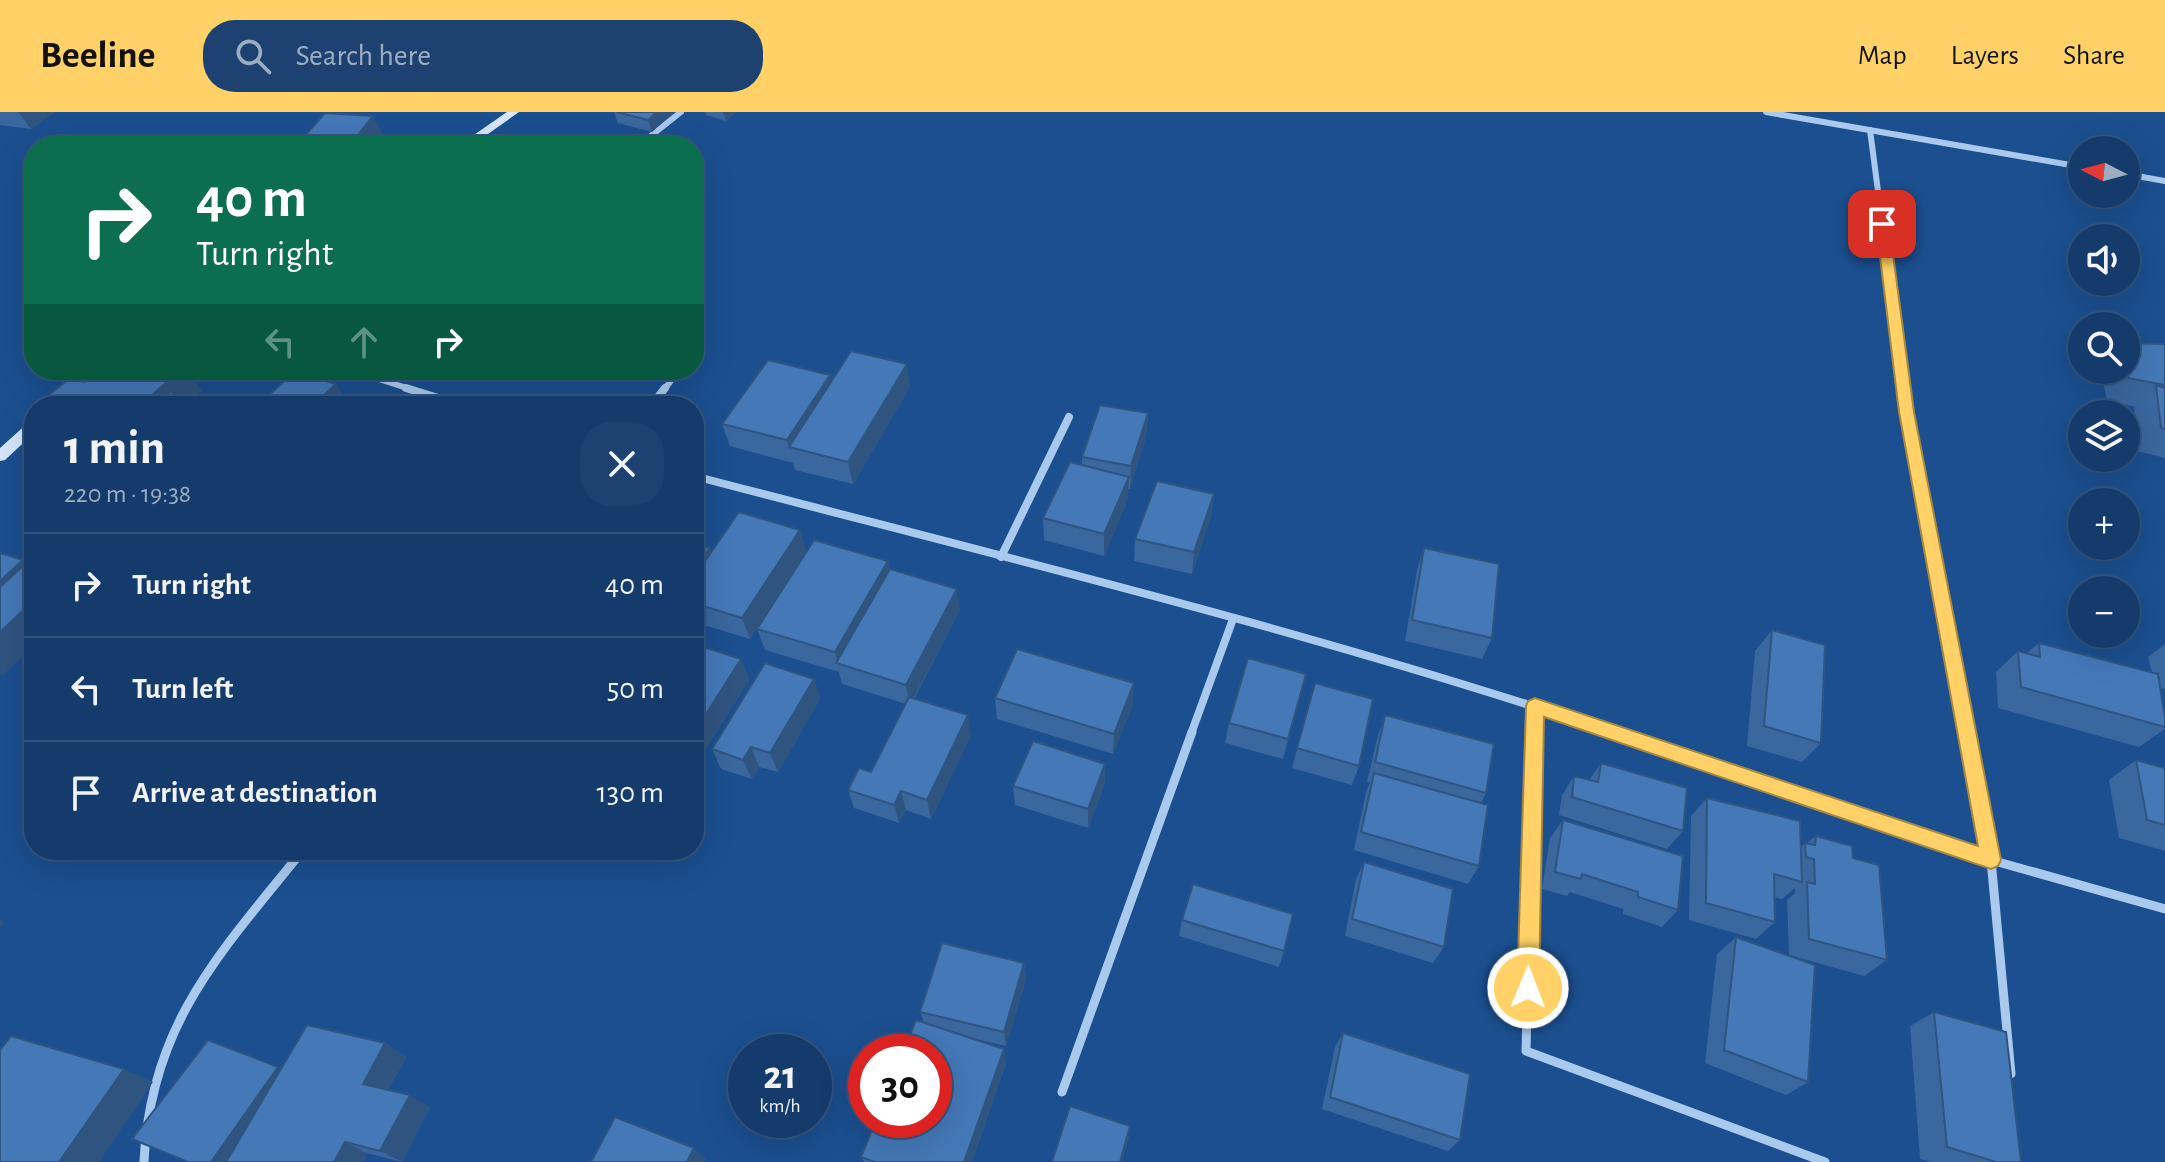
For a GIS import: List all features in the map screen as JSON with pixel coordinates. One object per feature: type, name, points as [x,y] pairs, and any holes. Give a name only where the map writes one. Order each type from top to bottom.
[{"type":"street","points":[[479,136],[514,112]]},
{"type":"street","points":[[651,136],[681,112]]},
{"type":"street","points":[[1766,112],[2068,165]]},
{"type":"street","points":[[1870,130],[1907,412],[1991,860],[2012,1082]]},
{"type":"street","points":[[2140,177],[2165,181]]},
{"type":"street","points":[[65,396],[82,380]]},
{"type":"street","points":[[382,380],[433,396]]},
{"type":"street","points":[[659,396],[671,380]]},
{"type":"street","points":[[1001,557],[1069,417]]},
{"type":"street","points":[[0,456],[24,434]]},
{"type":"street","points":[[704,479],[1233,619],[1535,706],[1991,860],[2165,909]]},
{"type":"street","points":[[1062,1092],[1233,619]]},
{"type":"street","points":[[1535,706],[1526,1051],[1825,1162]]},
{"type":"street","points":[[144,1162],[144,1135],[164,1057],[188,999],[295,860]]},
{"type":"building","points":[[616,112],[657,112],[648,120]]},
{"type":"building","points":[[325,113],[373,116],[357,136],[305,136]]},
{"type":"building","points":[[2140,343],[2165,344],[2165,385],[2140,380]]},
{"type":"building","points":[[851,351],[907,364],[848,462],[789,447]]},
{"type":"building","points":[[768,360],[830,375],[787,440],[722,424]]},
{"type":"building","points":[[68,380],[169,380],[151,396],[48,396]]},
{"type":"building","points":[[286,380],[322,380],[336,384],[323,396],[267,396]]},
{"type":"building","points":[[2156,385],[2165,388],[2165,429],[2161,428]]},
{"type":"building","points":[[1100,405],[1148,413],[1131,466],[1082,457]]},
{"type":"building","points":[[1070,462],[1129,477],[1104,534],[1043,518]]},
{"type":"building","points":[[1157,481],[1214,494],[1194,552],[1135,539]]},
{"type":"building","points":[[739,512],[800,530],[742,618],[704,606],[704,563]]},
{"type":"building","points":[[814,540],[888,561],[835,652],[757,629]]},
{"type":"building","points":[[1424,548],[1499,564],[1492,638],[1412,620]]},
{"type":"building","points":[[0,553],[23,560],[0,581]]},
{"type":"building","points":[[24,565],[24,609],[0,632],[0,587]]},
{"type":"building","points":[[890,569],[957,589],[906,685],[836,663]]},
{"type":"building","points":[[1772,630],[1825,645],[1821,743],[1764,726]]},
{"type":"building","points":[[2039,643],[2158,674],[2165,727],[2021,687],[2018,651],[2040,657]]},
{"type":"building","points":[[704,647],[741,659],[704,717]]},
{"type":"building","points":[[1017,649],[1134,683],[1114,734],[995,698]]},
{"type":"building","points":[[1248,658],[1306,674],[1288,739],[1229,723]]},
{"type":"building","points":[[765,663],[814,679],[770,753],[751,747],[743,760],[712,749]]},
{"type":"building","points":[[1315,683],[1373,699],[1359,766],[1297,748]]},
{"type":"building","points":[[909,697],[968,715],[927,800],[901,791],[894,805],[848,790],[859,768],[871,772]]},
{"type":"building","points":[[1385,715],[1494,744],[1486,793],[1375,762]]},
{"type":"building","points":[[1033,741],[1105,764],[1088,809],[1013,786]]},
{"type":"building","points":[[2136,760],[2165,768],[2165,825],[2147,820]]},
{"type":"building","points":[[1601,763],[1687,788],[1683,831],[1572,797],[1574,776],[1598,782]]},
{"type":"building","points":[[1374,773],[1488,805],[1479,866],[1361,832]]},
{"type":"building","points":[[1707,798],[1800,821],[1802,882],[1774,874],[1775,922],[1706,903]]},
{"type":"building","points":[[1563,820],[1683,856],[1678,910],[1638,897],[1638,892],[1582,874],[1581,879],[1555,872]]},
{"type":"building","points":[[1816,836],[1852,846],[1853,858],[1879,865],[1887,960],[1809,939],[1807,882],[1815,884],[1814,859],[1806,857],[1805,843],[1815,845]]},
{"type":"building","points":[[1364,862],[1453,889],[1444,947],[1352,919]]},
{"type":"building","points":[[1193,884],[1293,914],[1284,951],[1182,920]]},
{"type":"building","points":[[1736,937],[1815,965],[1808,1082],[1724,1050]]},
{"type":"building","points":[[942,943],[1024,963],[1004,1032],[920,1012]]},
{"type":"building","points":[[1934,1012],[2006,1032],[2021,1162],[1996,1162],[1947,1147]]},
{"type":"building","points":[[916,1020],[1004,1049],[964,1162],[875,1162],[861,1157],[869,1138],[952,1138],[952,1034],[910,1034]]},
{"type":"building","points":[[307,1025],[385,1043],[363,1084],[410,1095],[380,1151],[345,1142],[334,1162],[226,1162]]},
{"type":"building","points":[[1343,1033],[1470,1074],[1460,1140],[1330,1097]]},
{"type":"building","points":[[11,1036],[124,1069],[59,1162],[0,1162],[0,1050]]},
{"type":"building","points":[[208,1040],[278,1067],[211,1162],[188,1162],[132,1139]]},
{"type":"building","points":[[1070,1106],[1130,1126],[1120,1162],[1052,1162]]},
{"type":"building","points":[[615,1117],[694,1148],[687,1162],[591,1162]]},
{"type":"route","points":[[1528,988],[1535,706],[1991,860],[1907,412],[1882,224]]}]
